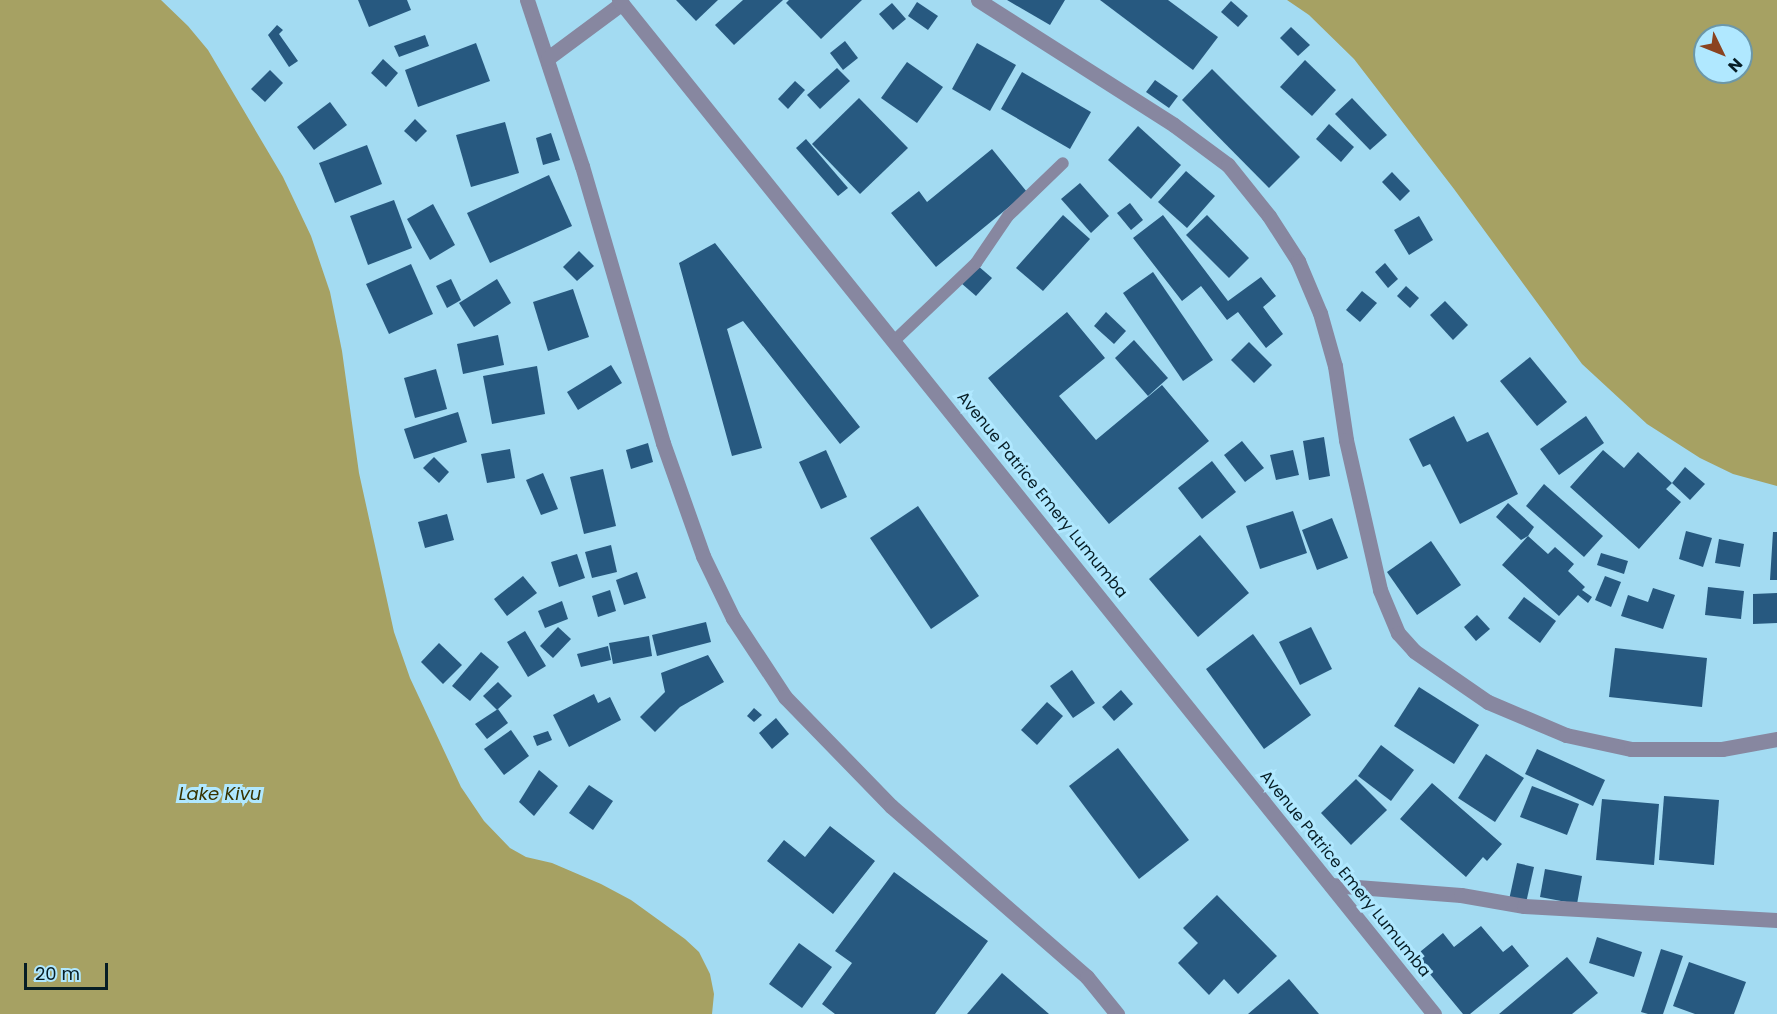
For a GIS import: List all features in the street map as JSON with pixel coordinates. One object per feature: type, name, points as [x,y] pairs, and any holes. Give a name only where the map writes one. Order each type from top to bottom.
[{"type":"street","points":[[527,0],[582,166],[663,443],[703,556],[733,618],[793,705],[891,806],[1087,977],[1117,1014]]},
{"type":"street","points":[[978,0],[1174,125],[1228,165],[1269,216],[1299,261],[1320,313],[1335,366],[1346,440],[1380,590],[1398,633],[1414,651],[1488,702],[1566,735],[1631,749],[1722,749],[1777,739]]},
{"type":"street","points":[[548,58],[620,2]]},
{"type":"street","name":"Avenue Patrice Emery Lumumba","points":[[620,2],[895,340],[1434,1014]]},
{"type":"street","points":[[1331,885],[1461,895],[1524,906],[1777,920]]},
{"type":"lane","points":[[895,340],[976,263],[1008,216],[1063,163]]},
{"type":"water","name":"Lake Kivu","points":[[0,0],[161,0],[188,26],[208,50],[283,177],[311,236],[330,292],[342,351],[359,473],[394,632],[410,678],[461,787],[484,821],[510,848],[526,857],[552,863],[601,884],[631,900],[685,939],[699,952],[710,974],[714,994],[712,1014],[0,1014]]},
{"type":"water","points":[[1287,0],[1777,0],[1777,486],[1733,474],[1700,458],[1647,424],[1582,364],[1454,189],[1354,59],[1309,15]]},
{"type":"building","points":[[358,0],[407,0],[411,10],[369,27]]},
{"type":"building","points":[[676,0],[718,0],[696,21]]},
{"type":"building","points":[[743,0],[783,0],[734,45],[715,25]]},
{"type":"building","points":[[789,0],[862,0],[821,39],[786,3]]},
{"type":"building","points":[[1007,0],[1065,0],[1050,25]]},
{"type":"building","points":[[1100,0],[1168,0],[1218,37],[1193,70]]},
{"type":"building","points":[[1231,1],[1248,16],[1238,27],[1221,12]]},
{"type":"building","points":[[917,2],[938,16],[928,30],[908,16]]},
{"type":"building","points":[[892,3],[906,19],[893,30],[879,14]]},
{"type":"building","points":[[277,25],[283,30],[279,34],[298,61],[289,67],[268,35]]},
{"type":"building","points":[[1291,27],[1310,45],[1298,56],[1280,38]]},
{"type":"building","points":[[425,35],[429,46],[399,57],[394,46]]},
{"type":"building","points":[[845,41],[858,58],[843,70],[830,53]]},
{"type":"building","points":[[476,43],[490,81],[418,107],[405,70]]},
{"type":"building","points":[[977,43],[1016,65],[990,111],[952,89]]},
{"type":"building","points":[[383,59],[398,73],[386,87],[371,73]]},
{"type":"building","points":[[1305,60],[1336,90],[1312,116],[1280,87]]},
{"type":"building","points":[[907,62],[943,87],[917,123],[881,98]]},
{"type":"building","points":[[837,68],[850,81],[820,109],[807,95]]},
{"type":"building","points":[[1212,69],[1300,157],[1269,188],[1182,100]]},
{"type":"building","points":[[270,70],[283,83],[265,102],[251,89]]},
{"type":"building","points":[[1022,72],[1091,112],[1070,149],[1001,109]]},
{"type":"building","points":[[1155,80],[1178,96],[1169,108],[1146,92]]},
{"type":"building","points":[[795,81],[805,90],[788,109],[778,99]]},
{"type":"building","points":[[859,98],[908,148],[860,194],[812,144]]},
{"type":"building","points":[[1352,98],[1387,135],[1370,150],[1335,114]]},
{"type":"building","points":[[330,102],[347,125],[314,150],[297,127]]},
{"type":"building","points":[[415,119],[427,131],[416,142],[404,131]]},
{"type":"building","points":[[505,122],[519,173],[471,187],[456,135]]},
{"type":"building","points":[[1329,124],[1354,147],[1341,162],[1316,139]]},
{"type":"building","points":[[1138,126],[1181,165],[1151,199],[1108,160]]},
{"type":"building","points":[[551,133],[560,160],[543,165],[536,138]]},
{"type":"building","points":[[806,139],[848,188],[838,196],[796,148]]},
{"type":"building","points":[[367,145],[382,184],[335,203],[319,163]]},
{"type":"building","points":[[992,149],[1027,192],[936,267],[891,213],[919,191],[927,202]]},
{"type":"building","points":[[1186,171],[1215,196],[1187,228],[1158,202]]},
{"type":"building","points":[[1392,172],[1410,191],[1400,201],[1382,182]]},
{"type":"building","points":[[549,175],[572,226],[490,263],[467,213]]},
{"type":"building","points":[[1080,183],[1109,216],[1091,233],[1061,199]]},
{"type":"building","points":[[394,200],[412,248],[368,265],[350,216]]},
{"type":"building","points":[[1130,203],[1143,220],[1131,230],[1117,213]]},
{"type":"building","points":[[433,204],[455,245],[430,260],[407,219]]},
{"type":"building","points":[[1063,215],[1090,239],[1043,291],[1016,268]]},
{"type":"building","points":[[1163,215],[1228,301],[1261,277],[1276,296],[1263,307],[1283,334],[1266,348],[1238,312],[1227,320],[1201,286],[1182,301],[1133,238]]},
{"type":"building","points":[[1207,215],[1249,258],[1229,278],[1186,235]]},
{"type":"building","points":[[1419,216],[1433,240],[1409,255],[1394,230]]},
{"type":"building","points":[[715,243],[860,427],[840,444],[743,321],[727,329],[762,448],[732,456],[679,263]]},
{"type":"building","points":[[579,251],[594,266],[577,281],[563,267]]},
{"type":"building","points":[[1385,263],[1398,279],[1388,288],[1375,272]]},
{"type":"building","points":[[411,264],[433,314],[389,334],[366,284]]},
{"type":"building","points":[[977,265],[992,278],[976,296],[961,283]]},
{"type":"building","points":[[1153,272],[1213,360],[1183,381],[1123,293]]},
{"type":"building","points":[[451,279],[461,300],[447,308],[436,286]]},
{"type":"building","points":[[497,279],[511,303],[474,327],[459,303]]},
{"type":"building","points":[[1406,286],[1419,298],[1410,308],[1397,296]]},
{"type":"building","points":[[573,289],[589,337],[548,351],[533,302]]},
{"type":"building","points":[[1362,291],[1377,303],[1360,322],[1346,310]]},
{"type":"building","points":[[1445,301],[1468,325],[1453,340],[1430,315]]},
{"type":"building","points":[[1067,312],[1105,358],[1059,396],[1096,440],[1162,385],[1209,441],[1109,524],[988,378]]},
{"type":"building","points":[[1106,312],[1126,331],[1114,344],[1094,326]]},
{"type":"building","points":[[498,335],[504,365],[463,374],[457,344]]},
{"type":"building","points":[[1134,340],[1168,378],[1148,396],[1115,358]]},
{"type":"building","points":[[1249,342],[1272,365],[1254,383],[1231,360]]},
{"type":"building","points":[[1530,357],[1567,402],[1537,426],[1500,381]]},
{"type":"building","points":[[611,365],[622,383],[578,410],[567,392]]},
{"type":"building","points":[[537,366],[545,414],[492,424],[483,376]]},
{"type":"building","points":[[436,369],[447,409],[415,418],[404,378]]},
{"type":"building","points":[[458,412],[467,442],[414,459],[404,429]]},
{"type":"building","points":[[1454,416],[1467,442],[1488,432],[1518,494],[1460,524],[1430,464],[1423,467],[1409,439]]},
{"type":"building","points":[[1586,416],[1604,443],[1559,475],[1540,449]]},
{"type":"building","points":[[1324,437],[1330,476],[1309,480],[1303,441]]},
{"type":"building","points":[[1242,441],[1264,468],[1245,482],[1224,455]]},
{"type":"building","points":[[648,443],[653,462],[631,469],[626,450]]},
{"type":"building","points":[[510,449],[515,478],[487,483],[481,454]]},
{"type":"building","points":[[826,450],[847,497],[821,509],[799,462]]},
{"type":"building","points":[[1293,450],[1299,475],[1276,480],[1270,455]]},
{"type":"building","points":[[1603,450],[1624,468],[1638,452],[1672,483],[1666,489],[1681,502],[1639,549],[1570,487]]},
{"type":"building","points":[[434,457],[449,472],[439,483],[423,468]]},
{"type":"building","points":[[1212,461],[1236,492],[1202,519],[1178,488]]},
{"type":"building","points":[[1685,467],[1705,484],[1690,500],[1672,483]]},
{"type":"building","points":[[603,469],[616,526],[584,534],[570,477]]},
{"type":"building","points":[[543,473],[558,509],[541,515],[526,480]]},
{"type":"building","points":[[1544,484],[1603,536],[1584,557],[1526,506]]},
{"type":"building","points":[[1508,503],[1534,527],[1528,536],[1521,540],[1496,517]]},
{"type":"building","points":[[918,506],[979,596],[931,629],[870,538]]},
{"type":"building","points":[[1293,511],[1307,553],[1260,569],[1246,526]]},
{"type":"building","points":[[447,514],[454,540],[425,548],[418,522]]},
{"type":"building","points":[[1332,518],[1348,558],[1317,570],[1302,530]]},
{"type":"building","points":[[1686,531],[1712,538],[1703,567],[1679,559]]},
{"type":"building","points":[[1773,532],[1777,532],[1777,580],[1770,580]]},
{"type":"building","points":[[1200,535],[1249,593],[1198,637],[1149,579]]},
{"type":"building","points":[[1528,536],[1548,554],[1555,547],[1574,564],[1568,571],[1585,587],[1582,590],[1592,597],[1588,603],[1578,595],[1559,616],[1502,565]]},
{"type":"building","points":[[1719,539],[1744,544],[1740,567],[1715,563]]},
{"type":"building","points":[[1431,541],[1461,585],[1417,615],[1387,572]]},
{"type":"building","points":[[611,545],[617,572],[592,578],[585,552]]},
{"type":"building","points":[[1601,553],[1628,561],[1624,574],[1597,565]]},
{"type":"building","points":[[577,554],[585,578],[559,587],[551,562]]},
{"type":"building","points":[[637,572],[646,598],[624,605],[616,580]]},
{"type":"building","points":[[523,576],[537,593],[507,616],[494,599]]},
{"type":"building","points":[[1605,576],[1621,582],[1611,607],[1595,600]]},
{"type":"building","points":[[1708,587],[1744,591],[1741,619],[1705,615]]},
{"type":"building","points":[[1653,588],[1675,595],[1663,629],[1621,616],[1628,595],[1648,602]]},
{"type":"building","points":[[610,590],[616,611],[598,617],[592,596]]},
{"type":"building","points":[[1777,593],[1777,623],[1753,624],[1753,594]]},
{"type":"building","points":[[1524,597],[1556,621],[1540,643],[1508,618]]},
{"type":"building","points":[[562,601],[568,619],[545,628],[538,611]]},
{"type":"building","points":[[1477,615],[1490,629],[1476,641],[1464,627]]},
{"type":"building","points":[[706,622],[711,642],[657,656],[652,635]]},
{"type":"building","points":[[558,627],[571,639],[553,658],[540,646]]},
{"type":"building","points":[[1311,627],[1332,669],[1300,685],[1279,642]]},
{"type":"building","points":[[525,631],[546,666],[528,677],[507,642]]},
{"type":"building","points":[[1253,634],[1311,715],[1264,749],[1206,669]]},
{"type":"building","points":[[649,636],[652,656],[613,664],[609,643]]},
{"type":"building","points":[[439,643],[462,665],[443,684],[421,662]]},
{"type":"building","points":[[608,646],[611,660],[581,667],[577,654]]},
{"type":"building","points":[[1615,648],[1707,658],[1702,707],[1609,697]]},
{"type":"building","points":[[481,652],[499,667],[470,701],[452,686]]},
{"type":"building","points":[[708,655],[724,682],[680,707],[655,732],[640,717],[665,692],[661,673]]},
{"type":"building","points":[[1072,670],[1095,703],[1073,718],[1050,686]]},
{"type":"building","points":[[498,682],[512,696],[497,710],[483,696]]},
{"type":"building","points":[[1419,687],[1479,725],[1454,764],[1394,726]]},
{"type":"building","points":[[1121,690],[1133,704],[1114,721],[1102,707]]},
{"type":"building","points":[[594,694],[598,703],[610,697],[621,720],[569,747],[553,715]]},
{"type":"building","points":[[1047,702],[1063,716],[1037,745],[1021,730]]},
{"type":"building","points":[[754,708],[762,715],[754,722],[747,716]]},
{"type":"building","points":[[498,709],[508,723],[487,739],[475,724]]},
{"type":"building","points":[[776,718],[789,734],[772,749],[759,733]]},
{"type":"building","points":[[511,730],[529,756],[504,775],[484,749]]},
{"type":"building","points":[[548,731],[552,740],[537,746],[533,736]]},
{"type":"building","points":[[1381,745],[1414,770],[1391,801],[1358,776]]},
{"type":"building","points":[[1118,748],[1189,840],[1139,879],[1069,786]]},
{"type":"building","points":[[1537,749],[1605,780],[1593,806],[1525,774]]},
{"type":"building","points":[[1486,754],[1524,778],[1495,822],[1458,798]]},
{"type":"building","points":[[539,770],[558,786],[534,816],[519,802]]},
{"type":"building","points":[[1356,779],[1387,810],[1351,845],[1321,813]]},
{"type":"building","points":[[1432,783],[1502,844],[1487,861],[1483,857],[1466,877],[1400,819]]},
{"type":"building","points":[[589,785],[613,801],[593,830],[569,813]]},
{"type":"building","points":[[1532,786],[1579,804],[1567,835],[1520,817]]},
{"type":"building","points":[[1664,796],[1719,800],[1714,865],[1659,860]]},
{"type":"building","points":[[1602,799],[1659,804],[1654,865],[1596,860]]},
{"type":"building","points":[[830,826],[875,861],[833,914],[767,861],[784,840],[805,857]]},
{"type":"building","points":[[1517,863],[1534,867],[1526,903],[1509,900]]},
{"type":"building","points":[[1545,869],[1582,876],[1577,904],[1540,897]]},
{"type":"building","points":[[894,872],[988,941],[935,1014],[835,1014],[822,1004],[852,963],[835,951]]},
{"type":"building","points":[[1217,895],[1277,956],[1238,994],[1224,979],[1209,995],[1178,963],[1198,943],[1183,928]]},
{"type":"building","points":[[1481,926],[1503,952],[1512,945],[1529,966],[1470,1014],[1463,1014],[1415,956],[1443,933],[1454,947]]},
{"type":"building","points":[[1597,937],[1642,952],[1634,977],[1589,963]]},
{"type":"building","points":[[799,943],[832,967],[802,1008],[769,984]]},
{"type":"building","points":[[1661,949],[1683,956],[1663,1014],[1648,1014],[1641,1012]]},
{"type":"building","points":[[1567,957],[1598,993],[1572,1014],[1499,1014]]},
{"type":"building","points":[[1689,962],[1746,982],[1734,1014],[1695,1014],[1673,1006]]},
{"type":"building","points":[[1002,973],[1049,1014],[967,1014]]},
{"type":"building","points":[[1289,979],[1319,1014],[1248,1014]]}]
